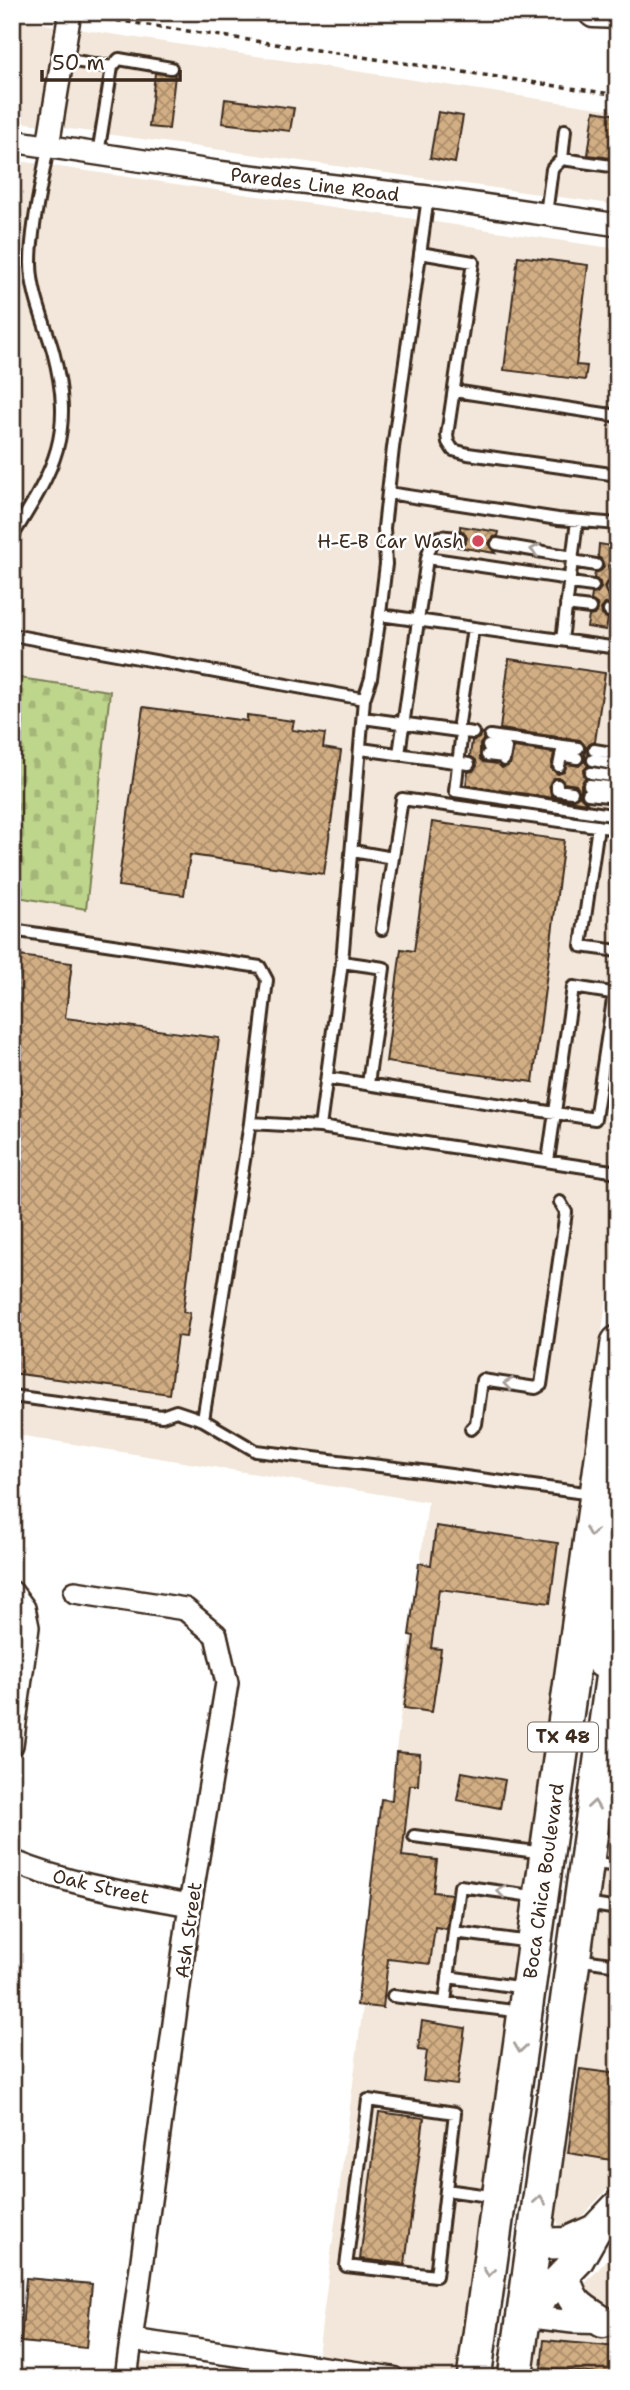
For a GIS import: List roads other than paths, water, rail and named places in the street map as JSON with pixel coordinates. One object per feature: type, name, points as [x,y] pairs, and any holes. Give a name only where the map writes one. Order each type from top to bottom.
[{"type":"main road","name":"Boca Chica Boulevard","points":[[474,2378],[547,1854],[607,1504],[616,1363]]},
{"type":"main road","points":[[607,1504],[598,1654],[613,1692]]},
{"type":"main road","name":"Boca Chica Boulevard","points":[[515,2378],[581,1903],[602,1864],[618,1637]]},
{"type":"street","points":[[594,12],[618,13]]},
{"type":"street","points":[[48,146],[62,59],[76,14]]},
{"type":"street","name":"Paredes Line Road","points":[[12,141],[217,172],[428,197],[618,225]]},
{"type":"street","name":"Ash Street","points":[[75,1591],[185,1609],[216,1634],[227,1683],[190,1905],[126,2378]]},
{"type":"street","points":[[12,1592],[24,1608],[28,1627],[12,1745]]},
{"type":"street","name":"Oak Street","points":[[12,1861],[93,1887],[190,1905]]},
{"type":"street","points":[[524,2316],[578,2260],[594,2230],[618,2206]]},
{"type":"street","points":[[533,2244],[566,2243],[594,2230]]},
{"type":"street","points":[[564,2274],[569,2292],[578,2306],[611,2322]]},
{"type":"street","points":[[524,2316],[573,2322],[611,2322]]},
{"type":"street","points":[[132,2340],[393,2378]]},
{"type":"lane","points":[[62,59],[112,67]]},
{"type":"lane","points":[[98,154],[112,67],[119,59],[171,68]]},
{"type":"lane","points":[[546,214],[552,169],[562,159],[565,130]]},
{"type":"lane","points":[[12,537],[39,494],[58,449],[64,417],[61,389],[38,308],[31,264],[48,146]]},
{"type":"lane","points":[[562,159],[618,167]]},
{"type":"lane","points":[[320,1127],[342,962],[364,699],[371,678],[380,615],[386,564],[384,528],[388,493],[428,197]]},
{"type":"lane","points":[[420,253],[473,262],[447,435],[453,450],[618,475]]},
{"type":"lane","points":[[454,391],[618,415]]},
{"type":"lane","points":[[388,493],[578,521],[618,524]]},
{"type":"lane","points":[[562,640],[578,521]]},
{"type":"lane","points":[[399,754],[427,558],[435,538],[440,535],[459,538]]},
{"type":"lane","points":[[497,544],[596,565]]},
{"type":"lane","points":[[427,558],[593,586]]},
{"type":"lane","points":[[566,605],[590,608]]},
{"type":"lane","points":[[380,615],[618,648]]},
{"type":"lane","points":[[459,723],[473,628]]},
{"type":"lane","points":[[12,635],[364,699]]},
{"type":"lane","points":[[363,718],[403,724],[464,758]]},
{"type":"lane","points":[[504,759],[488,745],[561,756],[578,753]]},
{"type":"lane","points":[[361,749],[464,758]]},
{"type":"lane","points":[[618,754],[593,755],[618,765]]},
{"type":"lane","points":[[464,758],[455,791],[618,816]]},
{"type":"lane","points":[[589,784],[618,776]]},
{"type":"lane","points":[[589,784],[618,788]]},
{"type":"lane","points":[[589,784],[618,797]]},
{"type":"lane","points":[[557,785],[556,790],[572,792]]},
{"type":"lane","points":[[382,929],[402,799],[618,829]]},
{"type":"lane","points":[[598,827],[581,946],[618,951]]},
{"type":"lane","points":[[353,851],[393,858]]},
{"type":"lane","points":[[12,930],[260,967],[267,980],[250,1124],[203,1420]]},
{"type":"lane","points":[[342,962],[384,968],[368,1084]]},
{"type":"lane","points":[[327,1078],[368,1084],[555,1113],[595,1119],[616,993],[573,987],[555,1113],[548,1161]]},
{"type":"lane","points":[[250,1124],[320,1127],[618,1172]]},
{"type":"lane","points":[[471,1429],[476,1424],[482,1380],[536,1388],[541,1385],[566,1212],[560,1202]]},
{"type":"lane","points":[[12,1396],[162,1416],[176,1411],[203,1420],[256,1451],[421,1471],[607,1504]]},
{"type":"lane","points":[[414,1836],[547,1854]]},
{"type":"lane","points":[[446,2002],[460,1886],[541,1897]]},
{"type":"lane","points":[[581,1903],[618,1909]]},
{"type":"lane","points":[[454,1932],[534,1942]]},
{"type":"lane","points":[[573,1959],[618,1965]]},
{"type":"lane","points":[[449,1977],[526,2001]]},
{"type":"lane","points":[[393,1996],[446,2002],[526,2001]]},
{"type":"lane","points":[[368,2101],[455,2113],[446,2190],[436,2276],[346,2266],[368,2101]]},
{"type":"lane","points":[[446,2190],[499,2197]]},
{"type":"place","name":"H-E-B Car Wash","points":[[478,541]]}]
